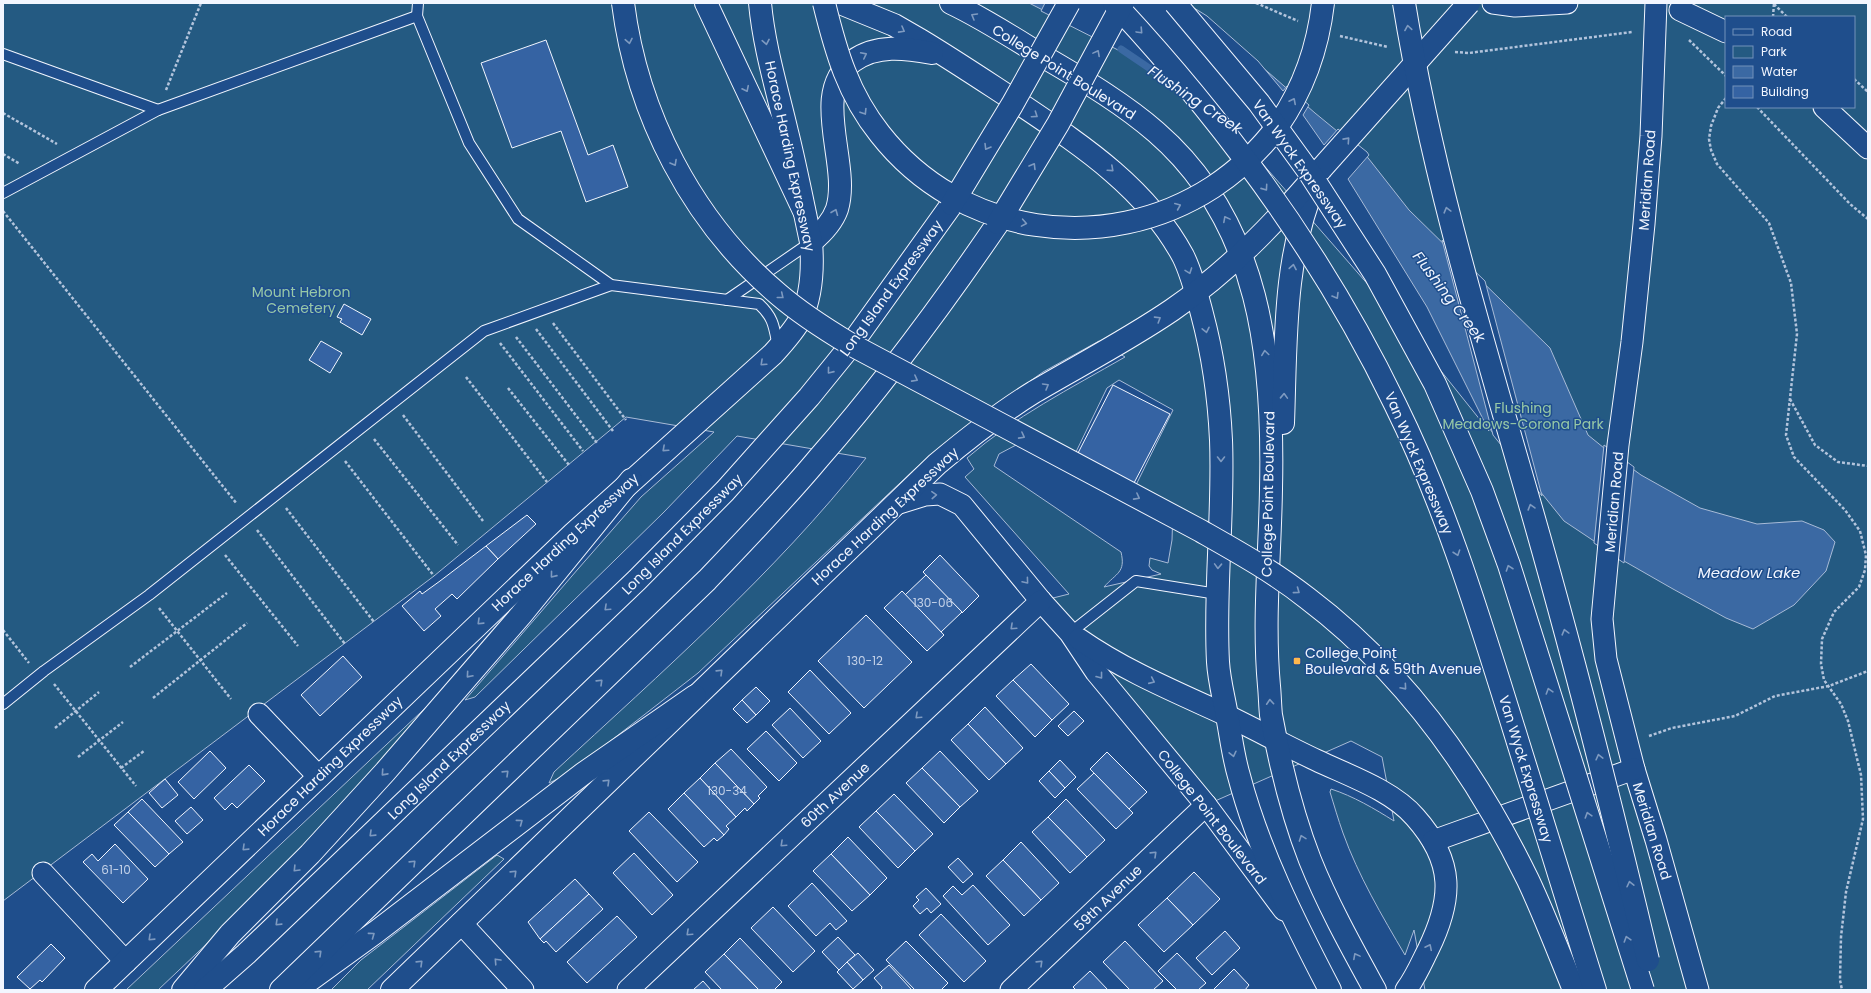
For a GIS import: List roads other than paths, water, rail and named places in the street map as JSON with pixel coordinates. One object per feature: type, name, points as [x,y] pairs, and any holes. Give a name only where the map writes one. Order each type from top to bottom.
[{"type":"main road","points":[[623,3],[632,55],[652,119],[667,150],[685,184],[716,228],[756,274],[802,313],[850,344],[1242,554],[1301,593],[1343,627],[1381,662],[1414,699],[1445,738],[1481,793],[1529,882],[1574,990]]},
{"type":"main road","points":[[706,3],[804,211]]},
{"type":"main road","name":"Horace Harding Expressway","points":[[96,990],[631,480],[756,370],[778,348],[801,318],[808,296],[812,272],[811,242],[769,58],[762,23],[760,3]]},
{"type":"main road","points":[[824,3],[838,56],[856,99],[881,135],[913,168],[950,195],[992,215],[1016,222],[1040,226],[1086,229],[1112,226],[1162,213],[1204,192],[1226,178],[1246,161],[1276,128],[1299,89],[1310,64],[1317,40],[1323,3]]},
{"type":"main road","name":"College Point Boulevard","points":[[840,3],[894,25],[947,56],[1080,145],[1120,177],[1152,210],[1184,257],[1197,292],[1211,353],[1220,434],[1221,485],[1217,594],[1218,663],[1221,691],[1227,716],[1230,742],[1241,784],[1258,833],[1295,923],[1330,990]]},
{"type":"main road","name":"College Point Boulevard","points":[[950,3],[1064,69],[1133,114],[1157,132],[1187,164],[1214,200],[1226,219],[1242,255],[1259,313],[1268,374],[1271,490],[1265,630],[1271,714],[1292,806],[1310,861],[1338,922],[1375,990]]},
{"type":"main road","name":"Long Island Expressway","points":[[205,990],[252,948],[637,580],[725,491],[809,397],[848,349],[952,204],[1012,105],[1068,3]]},
{"type":"main road","name":"Van Wyck Expressway","points":[[1114,3],[1176,72],[1246,161],[1337,297],[1395,403],[1441,508],[1471,594],[1595,990]]},
{"type":"main road","points":[[281,990],[707,580],[762,522],[818,459],[872,395],[947,297],[998,223],[1058,124],[1123,3]]},
{"type":"main road","name":"Van Wyck Expressway","points":[[1175,3],[1259,103],[1309,172],[1375,274],[1435,384],[1482,491],[1509,565],[1643,990]]},
{"type":"main road","points":[[1404,3],[1416,73],[1445,204],[1598,750],[1655,990]]},
{"type":"main road","points":[[1271,490],[1282,458],[1287,309],[1298,210],[1310,195],[1321,169],[1469,3]]},
{"type":"main road","points":[[811,242],[821,234],[830,223],[836,209],[839,195],[840,179],[832,110],[836,80],[844,69],[855,60],[872,51],[893,48],[906,48],[947,56]]},
{"type":"main road","name":"Horace Harding Expressway","points":[[392,990],[937,464],[967,439],[1004,412],[1156,321],[1197,292],[1298,210]]},
{"type":"main road","points":[[183,990],[230,934],[310,854],[385,772],[521,615],[631,480]]},
{"type":"main road","points":[[295,990],[376,932],[584,774],[695,696]]},
{"type":"street","points":[[1493,3],[1515,6],[1566,3]]},
{"type":"street","name":"Meridian Road","points":[[1656,3],[1651,136],[1644,224],[1632,342],[1618,445],[1607,578],[1602,619],[1606,659],[1634,769],[1698,990]]},
{"type":"street","points":[[1680,10],[1725,32]]},
{"type":"street","points":[[1825,108],[1868,148]]},
{"type":"street","name":"College Point Boulevard","points":[[896,504],[925,495],[940,494],[962,505],[1041,601],[1070,633],[1096,672],[1206,805],[1295,923]]},
{"type":"street","name":"60th Avenue","points":[[628,990],[1041,601]]},
{"type":"street","points":[[1070,633],[1095,650],[1143,677],[1227,716],[1388,795],[1415,816],[1440,852],[1447,881],[1445,906],[1435,935],[1412,982],[1406,990]]},
{"type":"street","points":[[259,714],[319,777]]},
{"type":"street","points":[[1433,841],[1634,769]]},
{"type":"street","name":"59th Avenue","points":[[1011,990],[1206,805]]},
{"type":"street","points":[[43,873],[126,962]]},
{"type":"street","points":[[461,923],[523,990]]},
{"type":"lane","points":[[418,3],[417,16],[469,143],[518,219],[611,285]]},
{"type":"lane","points":[[3,193],[158,110],[417,16]]},
{"type":"lane","points":[[3,54],[158,110]]},
{"type":"lane","points":[[727,300],[811,242]]},
{"type":"lane","points":[[3,704],[41,673],[149,595],[484,331],[611,285],[758,304],[768,313],[774,325],[778,348]]},
{"type":"lane","points":[[1070,633],[1136,581],[1217,594]]},
{"type":"water","name":"Meadow Lake","points":[[1029,3],[1182,3],[1206,18],[1315,113],[1365,154],[1409,210],[1550,348],[1588,435],[1641,475],[1700,508],[1757,524],[1802,521],[1824,530],[1835,542],[1826,571],[1794,605],[1753,629],[1726,618],[1624,561],[1564,521],[1414,335],[1220,112],[1121,50]]},
{"type":"waterway","name":"Flushing Creek","points":[[1121,49],[1177,87]]},
{"type":"place","name":"College Point Boulevard & 59th Avenue","points":[[1297,661]]},
{"type":"park label","name":"Mount Hebron Cemetery","points":[[301,300]]},
{"type":"park label","name":"Flushing Meadows-Corona Park","points":[[1523,416]]}]
